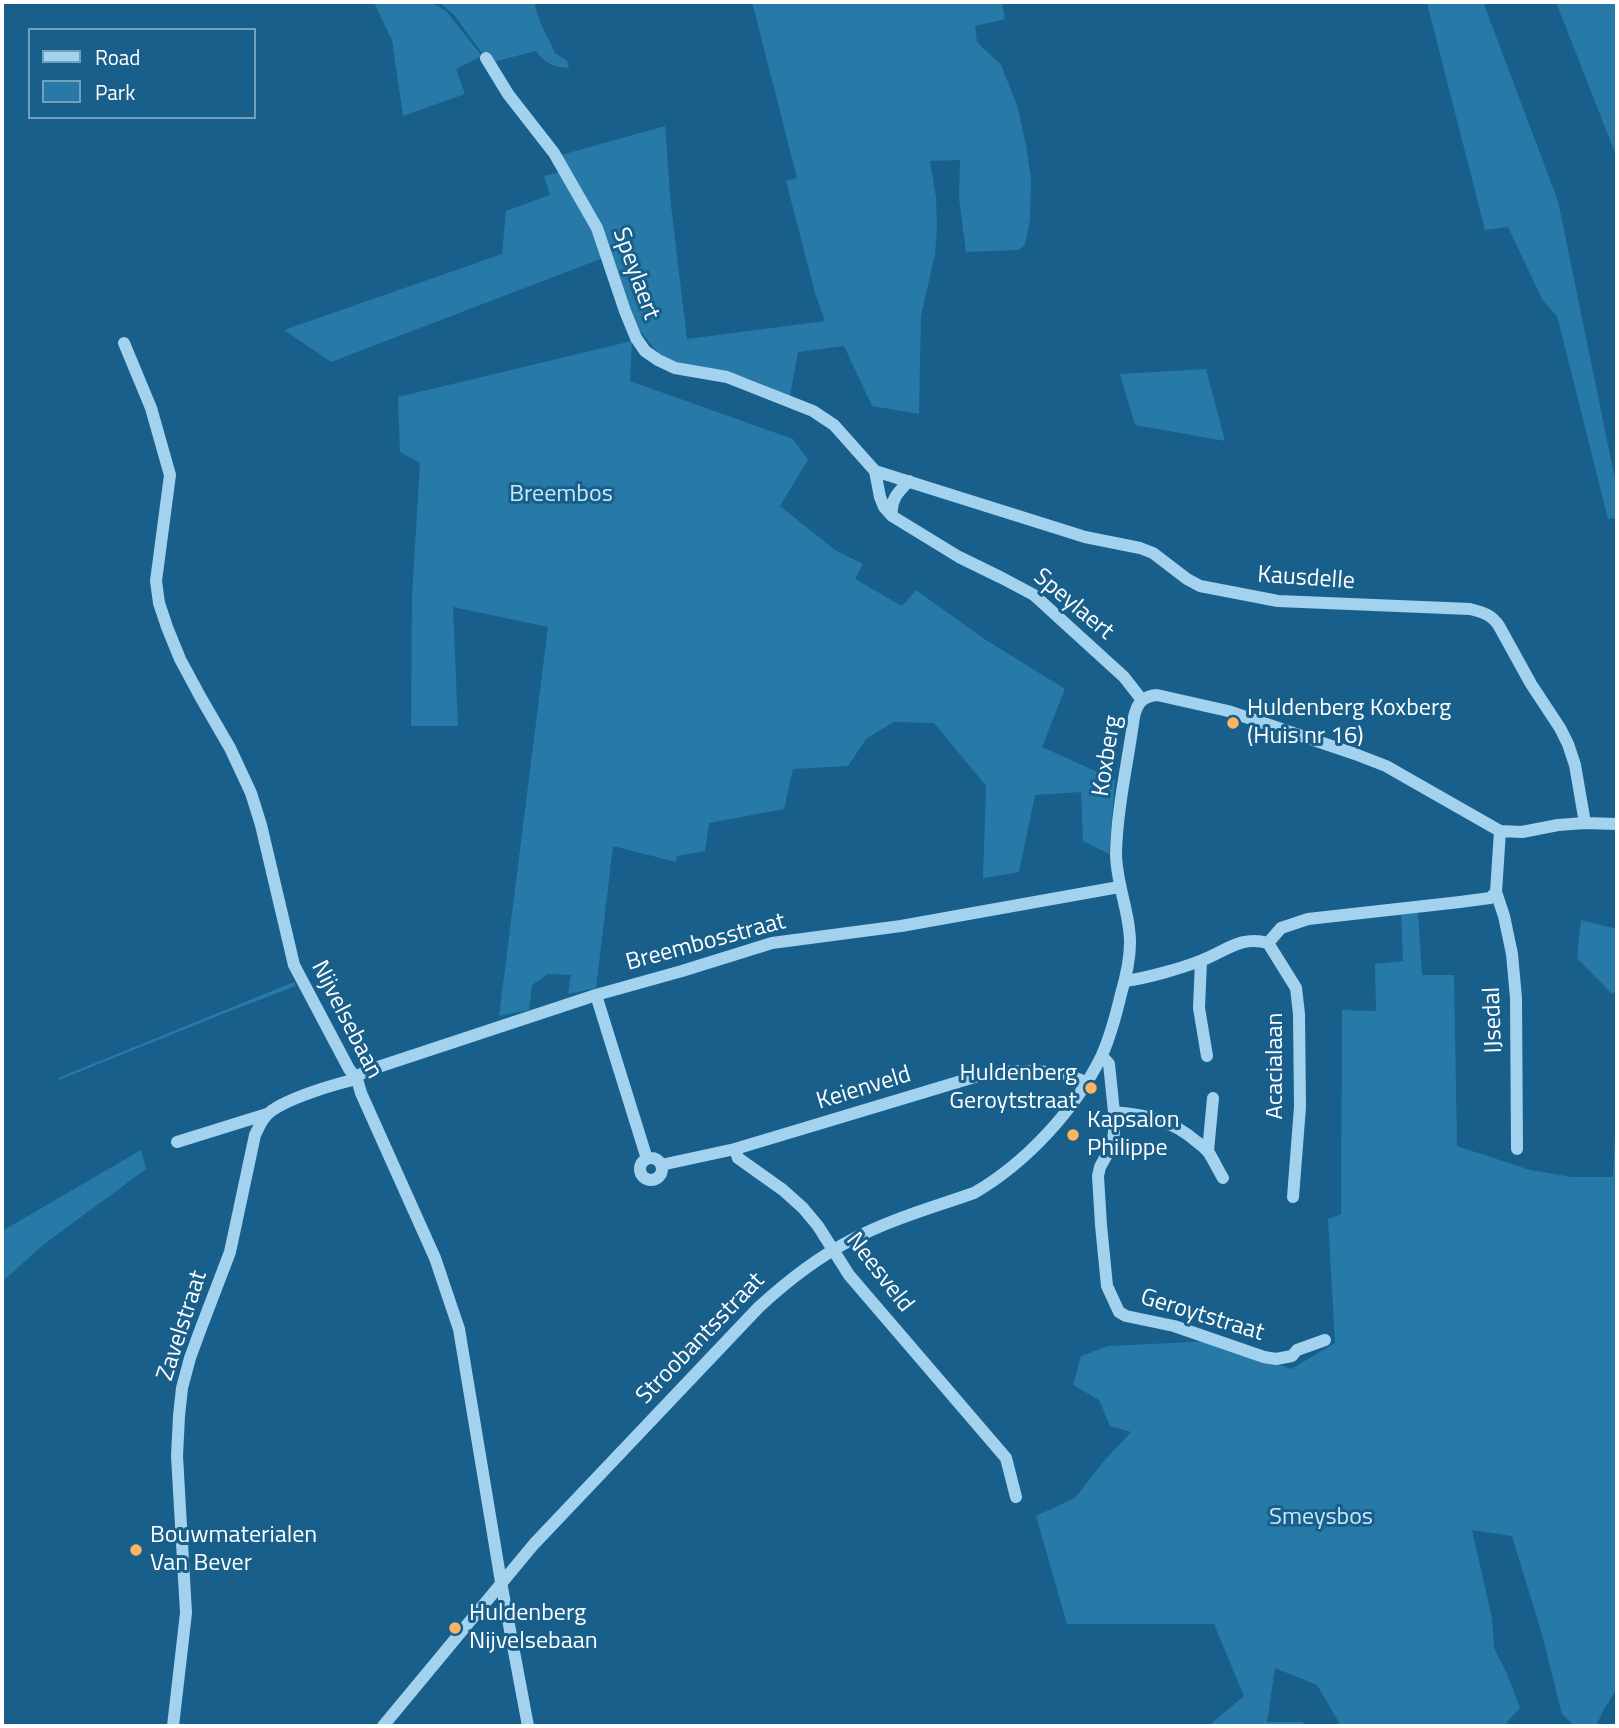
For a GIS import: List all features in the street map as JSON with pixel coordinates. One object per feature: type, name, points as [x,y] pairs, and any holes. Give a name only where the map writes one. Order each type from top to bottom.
[{"type":"street","name":"Speylaert","points":[[486,58],[508,94],[554,153],[597,228],[625,311],[636,338],[645,351],[675,368],[727,377],[813,411],[834,425],[875,471],[880,497],[892,516],[959,557],[1034,595],[1124,677],[1142,700]]},
{"type":"street","name":"Nijvelsebaan","points":[[124,342],[151,408],[170,475],[156,581],[159,603],[167,627],[180,659],[230,748],[251,793],[294,965],[349,1069],[357,1079],[360,1093],[435,1258],[459,1329],[500,1582],[528,1726]]},
{"type":"street","points":[[875,471],[909,481],[894,498],[892,516]]},
{"type":"street","name":"Kausdelle","points":[[909,481],[1085,537],[1140,548],[1153,553],[1195,584],[1217,590],[1278,601],[1471,609],[1487,613],[1499,626],[1568,744],[1575,765],[1586,823]]},
{"type":"street","name":"Koxberg","points":[[1102,1056],[1125,981],[1130,942],[1116,870],[1118,833],[1136,710],[1142,700],[1150,696],[1157,695],[1208,706],[1342,749],[1386,766],[1500,831],[1522,832],[1586,823],[1617,824]]},
{"type":"street","points":[[1125,981],[1201,961],[1238,942],[1257,939],[1268,943],[1281,928],[1308,919],[1490,898],[1496,892],[1500,831]]},
{"type":"street","name":"Breembosstraat","points":[[357,1079],[369,1070],[596,995],[772,943],[901,926],[1119,887]]},
{"type":"street","name":"IJsedal","points":[[1496,892],[1512,954],[1515,987],[1517,1149]]},
{"type":"street","name":"Acacialaan","points":[[1268,943],[1296,988],[1299,1014],[1300,1107],[1293,1197]]},
{"type":"street","points":[[1201,961],[1199,1009],[1207,1056]]},
{"type":"street","points":[[596,995],[648,1159]]},
{"type":"street","name":"Stroobantsstraat","points":[[383,1726],[534,1544],[758,1308],[787,1281],[855,1238],[974,1193],[988,1185],[1042,1138],[1074,1102],[1102,1056]]},
{"type":"street","name":"Geroytstraat","points":[[1102,1056],[1109,1064],[1114,1133],[1111,1147],[1100,1167],[1098,1189],[1107,1286],[1119,1312],[1126,1316],[1174,1326],[1276,1359],[1292,1356],[1297,1350],[1325,1340]]},
{"type":"street","name":"Keienveld","points":[[735,1149],[988,1073],[1013,1070],[1070,1075],[1087,1083]]},
{"type":"street","points":[[177,1142],[268,1114],[309,1093],[357,1079]]},
{"type":"street","points":[[1208,1151],[1213,1098]]},
{"type":"street","points":[[1114,1112],[1157,1119],[1186,1132],[1208,1151],[1223,1178]]},
{"type":"street","name":"Zavelstraat","points":[[173,1726],[186,1613],[177,1456],[183,1388],[197,1338],[230,1252],[255,1135],[261,1121],[268,1114]]},
{"type":"street","points":[[1186,1132],[1211,1131]]},
{"type":"street","points":[[661,1165],[735,1149]]},
{"type":"street","name":"Neesveld","points":[[735,1149],[738,1158],[803,1208],[818,1226],[849,1275],[1006,1458],[1016,1497]]},
{"type":"street","points":[[653,1158],[661,1165],[660,1176],[654,1180],[645,1178],[640,1169],[643,1162],[653,1158]]},
{"type":"green space","points":[[372,2],[430,2],[446,11],[482,56],[456,69],[465,94],[403,116],[392,40]]},
{"type":"green space","points":[[439,2],[534,2],[555,53],[567,61],[569,68],[550,64],[536,51],[489,63],[455,16]]},
{"type":"green space","points":[[752,2],[1002,2],[1005,19],[975,26],[977,42],[1001,65],[1017,105],[1031,179],[1030,219],[1025,245],[1018,250],[966,252],[959,198],[960,160],[930,161],[936,197],[937,228],[935,254],[921,316],[919,414],[872,406],[844,346],[798,352],[790,396],[748,378],[677,362],[659,354],[635,325],[600,225],[561,155],[665,126],[671,206],[687,339],[825,321],[815,293],[786,181],[797,178]]},
{"type":"green space","points":[[1483,2],[1558,201],[1617,489],[1617,518],[1608,519],[1557,316],[1543,301],[1508,227],[1485,230],[1427,3]]},
{"type":"green space","points":[[1556,2],[1617,2],[1617,158]]},
{"type":"green space","points":[[564,171],[582,201],[603,258],[331,362],[284,330],[502,254],[506,211],[550,195],[544,176]]},
{"type":"green space","name":"Breembos","points":[[632,341],[630,381],[793,439],[808,460],[780,506],[835,550],[863,564],[855,579],[902,606],[916,590],[986,640],[1065,689],[1042,747],[1115,780],[1109,854],[1083,841],[1081,792],[1035,795],[1019,872],[983,878],[986,786],[934,723],[894,722],[867,738],[848,766],[793,769],[784,809],[709,823],[705,851],[677,856],[676,862],[613,846],[596,988],[568,994],[571,975],[548,974],[532,985],[529,1010],[499,1016],[548,627],[453,607],[458,726],[411,726],[412,597],[420,463],[400,452],[398,397]]},
{"type":"green space","points":[[1206,369],[1225,441],[1135,425],[1120,374]]},
{"type":"green space","name":"Smeysbos","points":[[1418,911],[1422,975],[1454,975],[1457,1146],[1530,1170],[1572,1177],[1613,1177],[1617,1090],[1617,1689],[1596,1726],[1575,1726],[1562,1714],[1543,1638],[1512,1536],[1472,1530],[1492,1618],[1494,1648],[1520,1708],[1507,1722],[1507,1726],[1341,1726],[1317,1685],[1275,1668],[1267,1722],[1303,1722],[1303,1726],[1215,1726],[1212,1723],[1244,1696],[1214,1624],[1067,1624],[1036,1516],[1075,1498],[1131,1432],[1110,1426],[1099,1400],[1073,1385],[1081,1356],[1108,1346],[1213,1341],[1291,1369],[1335,1343],[1328,1219],[1341,1214],[1342,1010],[1376,1011],[1375,964],[1403,961],[1401,913]]},
{"type":"green space","points":[[1581,920],[1617,929],[1617,990],[1612,994],[1577,958]]},
{"type":"green space","points":[[294,982],[296,986],[59,1080],[58,1078]]},
{"type":"green space","points":[[141,1150],[146,1169],[43,1245],[2,1282],[2,1231]]},
{"type":"place","name":"Huldenberg Koxberg (Huis nr 16)","points":[[1233,723]]},
{"type":"place","name":"Huldenberg Geroytstraat","points":[[1091,1088]]},
{"type":"place","name":"Kapsalon Philippe","points":[[1073,1135]]},
{"type":"place","name":"Bouwmaterialen Van Bever","points":[[136,1550]]},
{"type":"place","name":"Huldenberg Nijvelsebaan","points":[[455,1628]]}]
